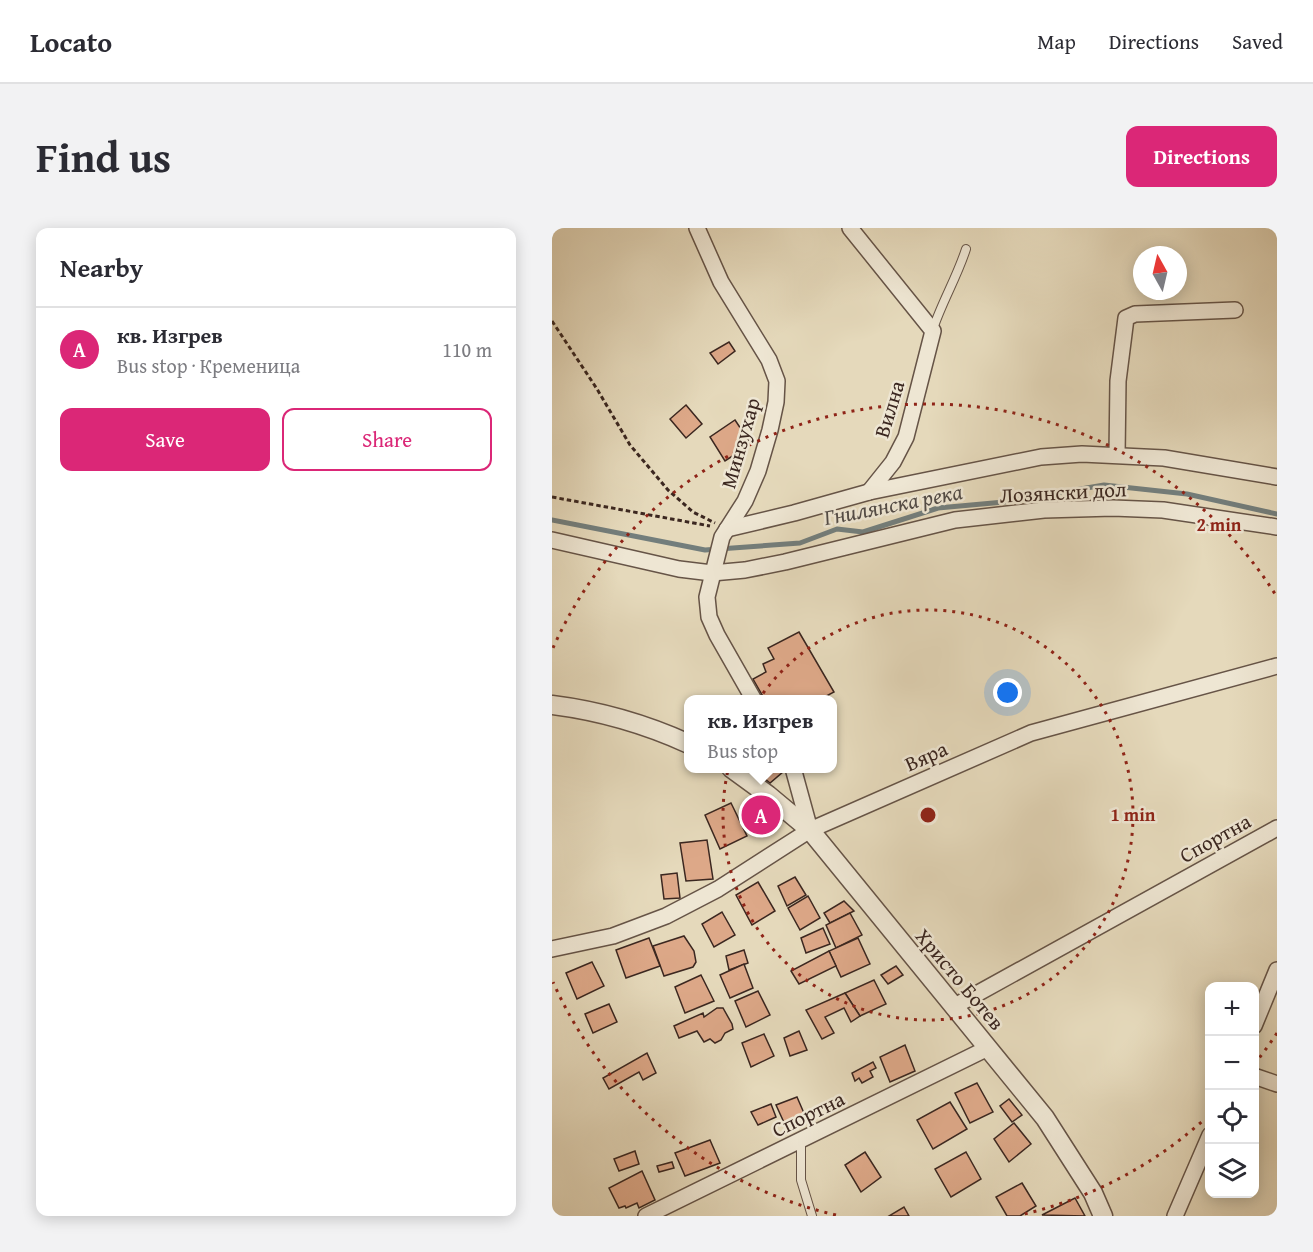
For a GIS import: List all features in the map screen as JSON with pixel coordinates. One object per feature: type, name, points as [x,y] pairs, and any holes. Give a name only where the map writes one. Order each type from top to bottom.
[{"type":"street","name":"Минзухар","points":[[697,228],[721,282],[770,360],[777,381],[776,402],[758,471],[746,501],[724,533],[713,568]]},
{"type":"street","points":[[850,228],[933,331]]},
{"type":"street","name":"Лозянски дол","points":[[1117,455],[1118,381],[1126,318],[1134,314],[1235,310]]},
{"type":"street","name":"Вилна","points":[[869,492],[893,462],[906,437],[933,331]]},
{"type":"street","name":"Лозянски дол","points":[[724,533],[869,492],[1041,458],[1082,454],[1164,458],[1277,477]]},
{"type":"street","name":"Лозянски дол","points":[[552,540],[679,569],[745,570],[955,520],[1044,510],[1113,508],[1163,510],[1277,527]]},
{"type":"street","points":[[713,568],[707,597],[709,617],[717,636],[752,695]]},
{"type":"street","name":"Вяра","points":[[552,949],[613,936],[666,916],[718,889],[810,830],[1031,733],[1277,666]]},
{"type":"street","points":[[552,705],[584,709],[637,723],[684,742]]},
{"type":"street","points":[[738,773],[810,830]]},
{"type":"street","name":"Христо Ботев","points":[[794,773],[810,830],[1052,1127],[1093,1193],[1103,1216]]},
{"type":"street","name":"Спортна","points":[[953,1007],[1277,828]]},
{"type":"street","points":[[1259,1014],[1277,970]]},
{"type":"street","name":"Спортна","points":[[646,1216],[988,1048]]},
{"type":"street","points":[[1259,1078],[1277,1084]]},
{"type":"street","points":[[1175,1216],[1205,1144]]},
{"type":"lane","name":"Вилна","points":[[933,331],[966,249]]},
{"type":"lane","points":[[801,1141],[801,1180],[812,1216]]},
{"type":"path","points":[[552,321],[597,389],[630,446],[668,490],[693,512],[724,533]]},
{"type":"path","points":[[552,497],[724,533]]},
{"type":"building","points":[[729,342],[735,351],[718,364],[710,353]]},
{"type":"building","points":[[686,405],[702,424],[686,438],[670,419]]},
{"type":"building","points":[[735,420],[751,444],[725,461],[710,437]]},
{"type":"building","points":[[799,632],[834,692],[828,695],[762,695],[753,679],[766,672],[763,664],[774,659],[768,648]]},
{"type":"building","points":[[758,773],[782,773],[770,783]]},
{"type":"building","points":[[731,803],[747,836],[720,849],[705,815]]},
{"type":"building","points":[[707,840],[713,879],[686,881],[680,843]]},
{"type":"building","points":[[677,873],[680,898],[664,899],[661,875]]},
{"type":"building","points":[[795,877],[806,895],[787,906],[778,886]]},
{"type":"building","points":[[758,882],[775,911],[752,925],[736,895]]},
{"type":"building","points":[[808,896],[820,918],[800,930],[788,908]]},
{"type":"building","points":[[844,901],[854,911],[830,923],[824,913]]},
{"type":"building","points":[[722,912],[735,935],[714,947],[702,924]]},
{"type":"building","points":[[850,913],[862,935],[836,948],[826,925]]},
{"type":"building","points":[[823,928],[830,944],[806,953],[801,938]]},
{"type":"building","points":[[684,936],[694,951],[696,962],[693,967],[664,976],[653,946]]},
{"type":"building","points":[[649,938],[660,966],[626,978],[616,950]]},
{"type":"building","points":[[858,938],[870,964],[841,977],[829,951]]},
{"type":"building","points":[[744,950],[748,963],[729,970],[726,956]]},
{"type":"building","points":[[829,951],[836,966],[799,984],[791,971]]},
{"type":"building","points":[[592,962],[604,986],[577,999],[566,973]]},
{"type":"building","points":[[744,964],[753,988],[730,998],[720,975]]},
{"type":"building","points":[[896,966],[903,975],[888,984],[881,975]]},
{"type":"building","points":[[701,975],[714,1001],[685,1013],[675,987]]},
{"type":"building","points":[[874,980],[886,1004],[860,1016],[845,993]]},
{"type":"building","points":[[758,991],[770,1015],[746,1027],[735,1001]]},
{"type":"building","points":[[845,993],[860,1016],[851,1022],[844,1008],[825,1017],[834,1033],[822,1039],[806,1010]]},
{"type":"building","points":[[609,1004],[617,1022],[593,1033],[585,1014]]},
{"type":"building","points":[[717,1008],[723,1008],[733,1029],[725,1033],[721,1040],[715,1043],[710,1039],[704,1042],[697,1031],[679,1038],[674,1026],[703,1013],[704,1017]]},
{"type":"building","points":[[799,1031],[807,1050],[790,1056],[784,1038]]},
{"type":"building","points":[[764,1034],[774,1056],[751,1067],[742,1043]]},
{"type":"building","points":[[905,1045],[915,1071],[890,1082],[880,1057]]},
{"type":"building","points":[[647,1053],[656,1073],[643,1080],[639,1072],[609,1089],[603,1078]]},
{"type":"building","points":[[873,1062],[876,1068],[870,1071],[873,1077],[862,1083],[859,1078],[855,1081],[852,1073]]},
{"type":"building","points":[[977,1083],[993,1112],[970,1123],[955,1093]]},
{"type":"building","points":[[797,1097],[807,1120],[787,1129],[776,1105]]},
{"type":"building","points":[[1009,1099],[1022,1115],[1012,1122],[1000,1106]]},
{"type":"building","points":[[950,1102],[967,1129],[933,1149],[917,1120]]},
{"type":"building","points":[[771,1104],[776,1117],[758,1125],[751,1112]]},
{"type":"building","points":[[1014,1123],[1031,1144],[1009,1162],[994,1139]]},
{"type":"building","points":[[710,1140],[720,1163],[685,1176],[675,1153]]},
{"type":"building","points":[[635,1151],[639,1164],[619,1171],[614,1159]]},
{"type":"building","points":[[865,1152],[881,1177],[861,1192],[845,1165]]},
{"type":"building","points":[[966,1152],[981,1179],[951,1197],[935,1169]]},
{"type":"building","points":[[672,1162],[674,1168],[659,1172],[657,1166]]},
{"type":"building","points":[[642,1171],[655,1200],[639,1208],[637,1203],[626,1208],[625,1206],[619,1208],[609,1188]]},
{"type":"building","points":[[1022,1183],[1036,1206],[1020,1216],[1007,1216],[996,1197]]},
{"type":"building","points":[[1075,1198],[1085,1216],[1042,1215]]},
{"type":"building","points":[[904,1207],[909,1216],[889,1216]]},
{"type":"waterway","name":"Гнилянска река","points":[[552,520],[705,550],[800,543],[837,529],[863,532],[938,508],[1004,502],[1104,485],[1187,494],[1277,514]]},
{"type":"place","name":"кв. Изгрев","points":[[761,815]]}]
